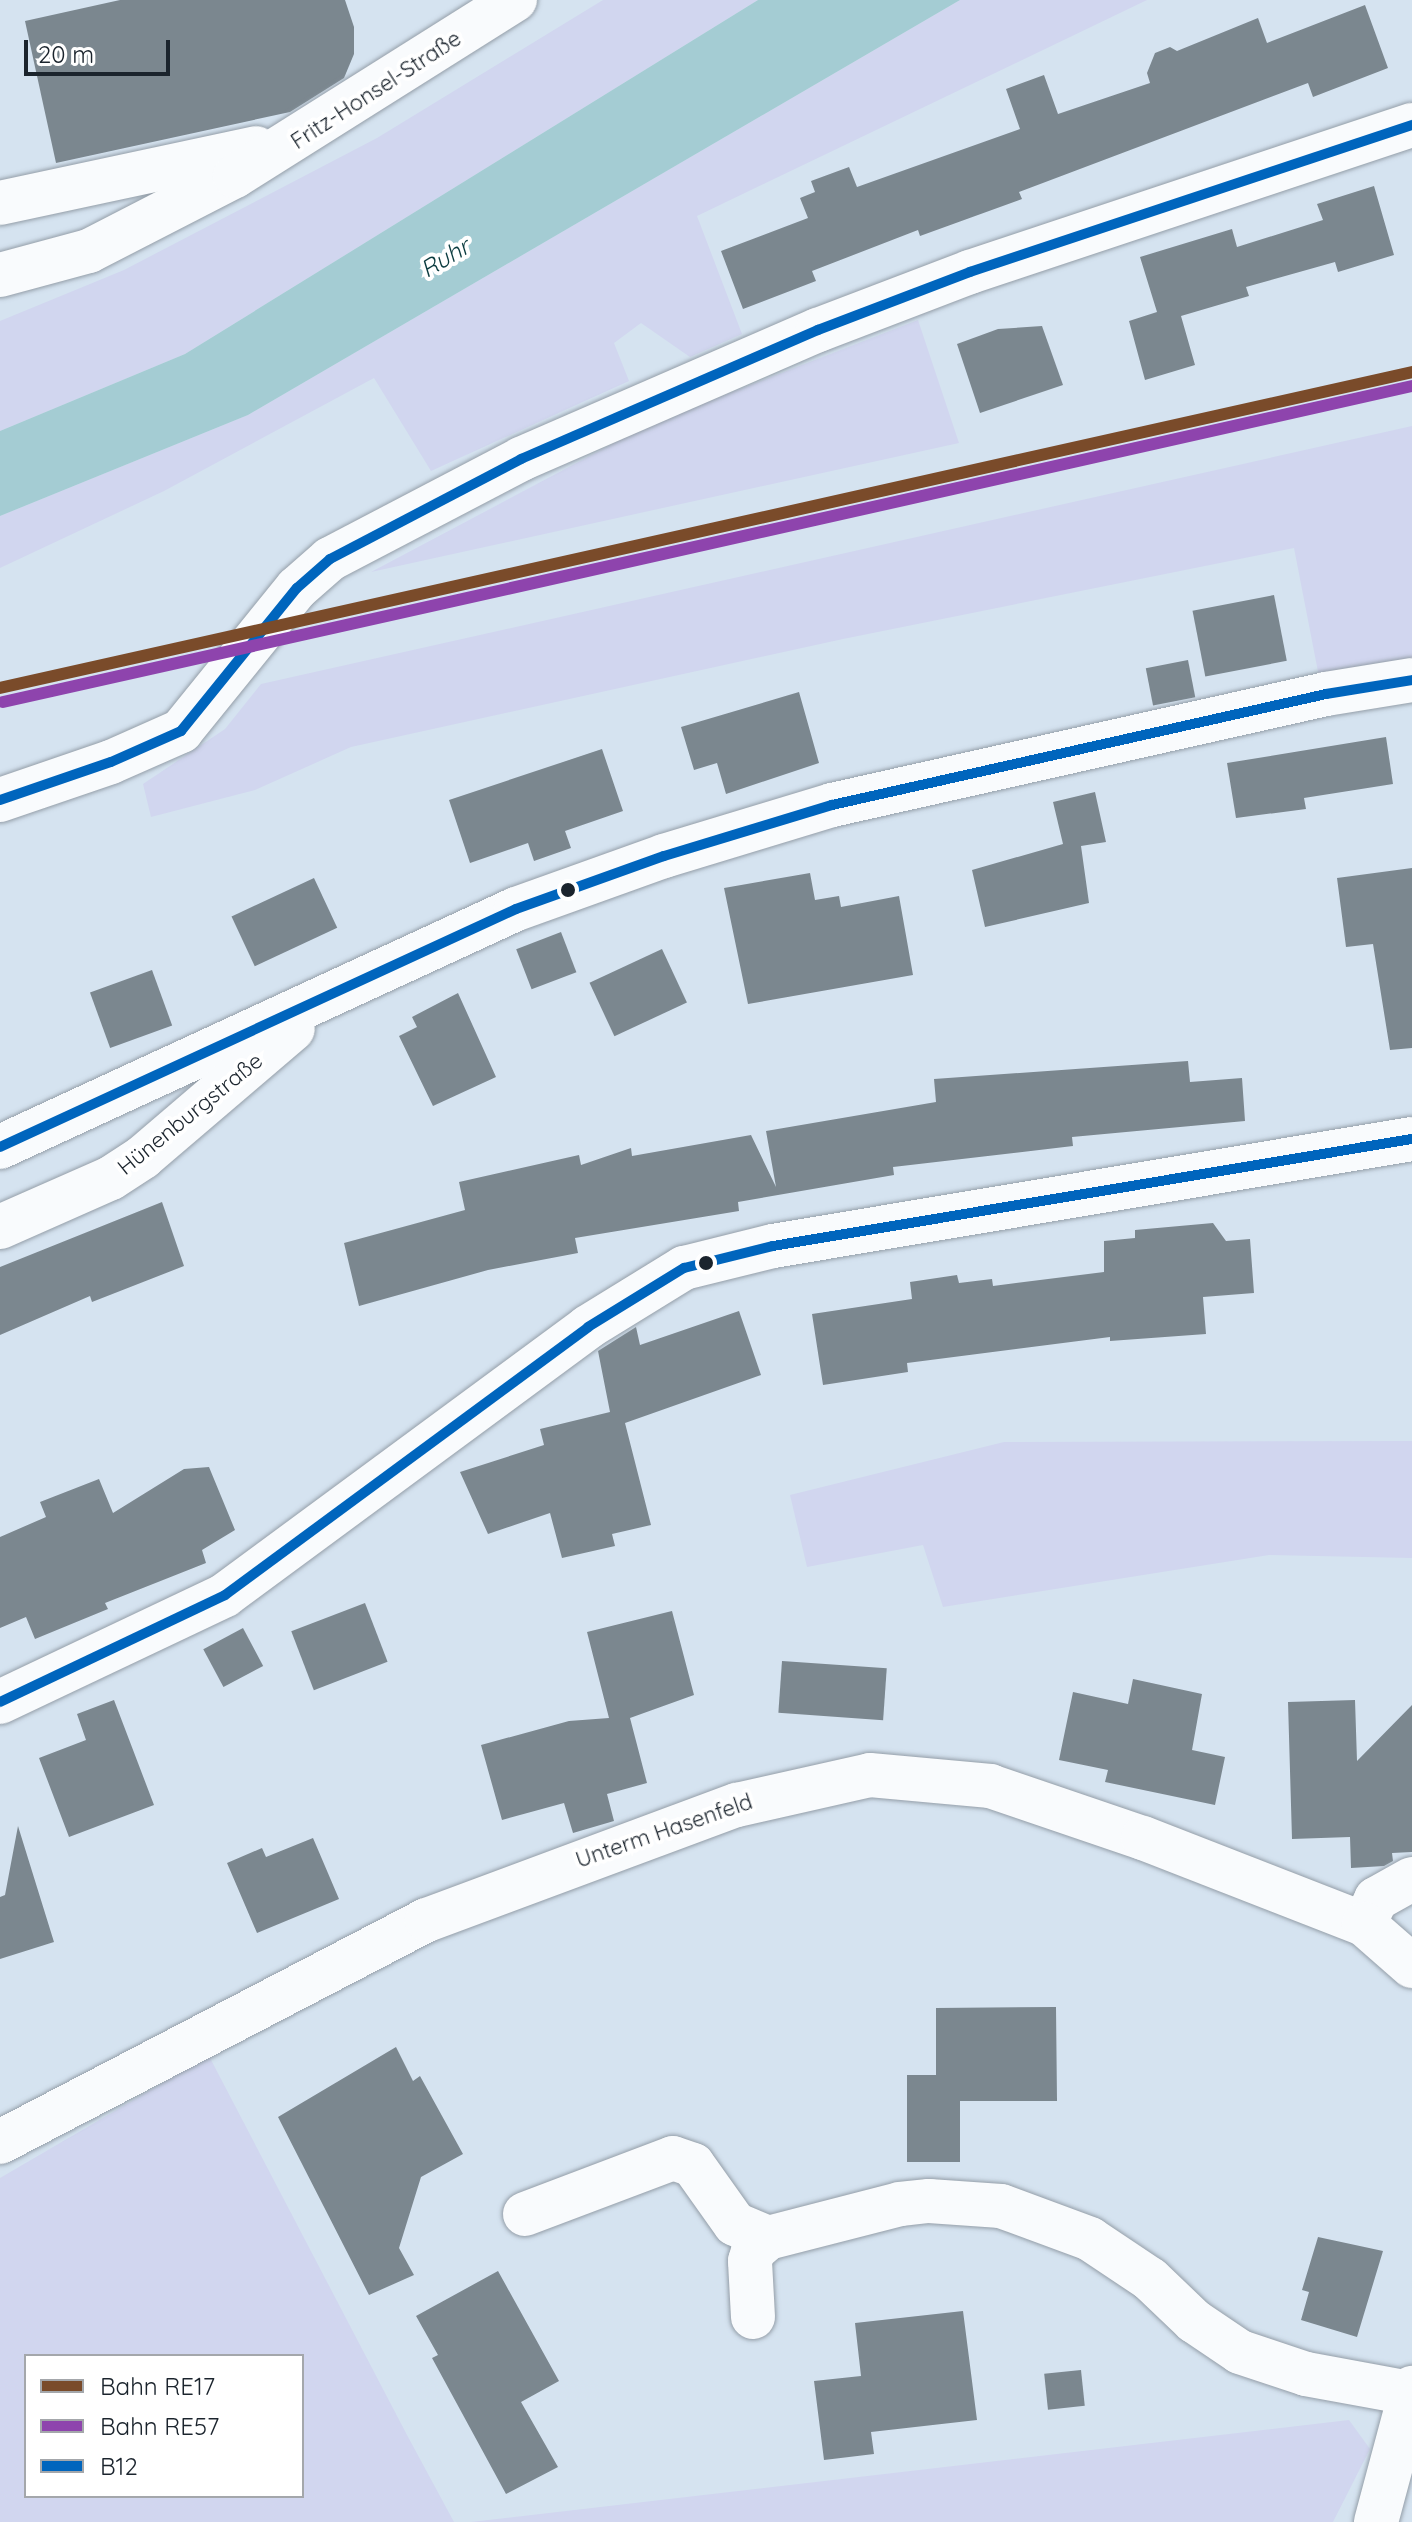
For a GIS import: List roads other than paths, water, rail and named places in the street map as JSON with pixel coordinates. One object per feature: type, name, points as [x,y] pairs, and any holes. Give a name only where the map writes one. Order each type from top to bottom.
[{"type":"street","name":"Fritz-Honsel-Straße","points":[[235,176],[302,138],[515,0]]},
{"type":"street","points":[[0,800],[111,762],[181,731],[262,629],[330,559],[521,459],[818,330],[970,272],[1412,125]]},
{"type":"street","points":[[0,203],[302,138]]},
{"type":"street","points":[[0,235],[235,176]]},
{"type":"street","points":[[0,275],[89,251],[235,176]]},
{"type":"street","name":"Hünenburgstraße","points":[[0,1147],[324,1001],[516,909],[832,805],[1326,694],[1412,680]]},
{"type":"street","name":"Hünenburgstraße","points":[[0,1227],[111,1178],[143,1157],[324,1001]]},
{"type":"street","points":[[0,1702],[225,1595],[599,1319],[684,1268],[773,1246],[1412,1139]]},
{"type":"street","name":"Unterm Hasenfeld","points":[[0,2142],[427,1920],[672,1827],[836,1779],[897,1775],[990,1786],[1143,1838],[1364,1924],[1412,1966]]},
{"type":"street","points":[[1364,1924],[1376,1899],[1412,1879]]},
{"type":"street","points":[[525,2214],[673,2158],[693,2165],[735,2224],[768,2238]]},
{"type":"street","points":[[753,2317],[750,2261],[753,2251],[768,2238],[900,2204],[929,2201],[1001,2206],[1064,2226],[1116,2255],[1240,2352],[1306,2374],[1411,2390],[1376,2522]]},
{"type":"water","name":"Ruhr","points":[[758,0],[960,0],[248,415],[0,516],[0,431],[185,354]]},
{"type":"rail line","name":"RE17","points":[[0,688],[1412,372]]},
{"type":"rail line","name":"RE57","points":[[3,702],[1412,386]]}]
